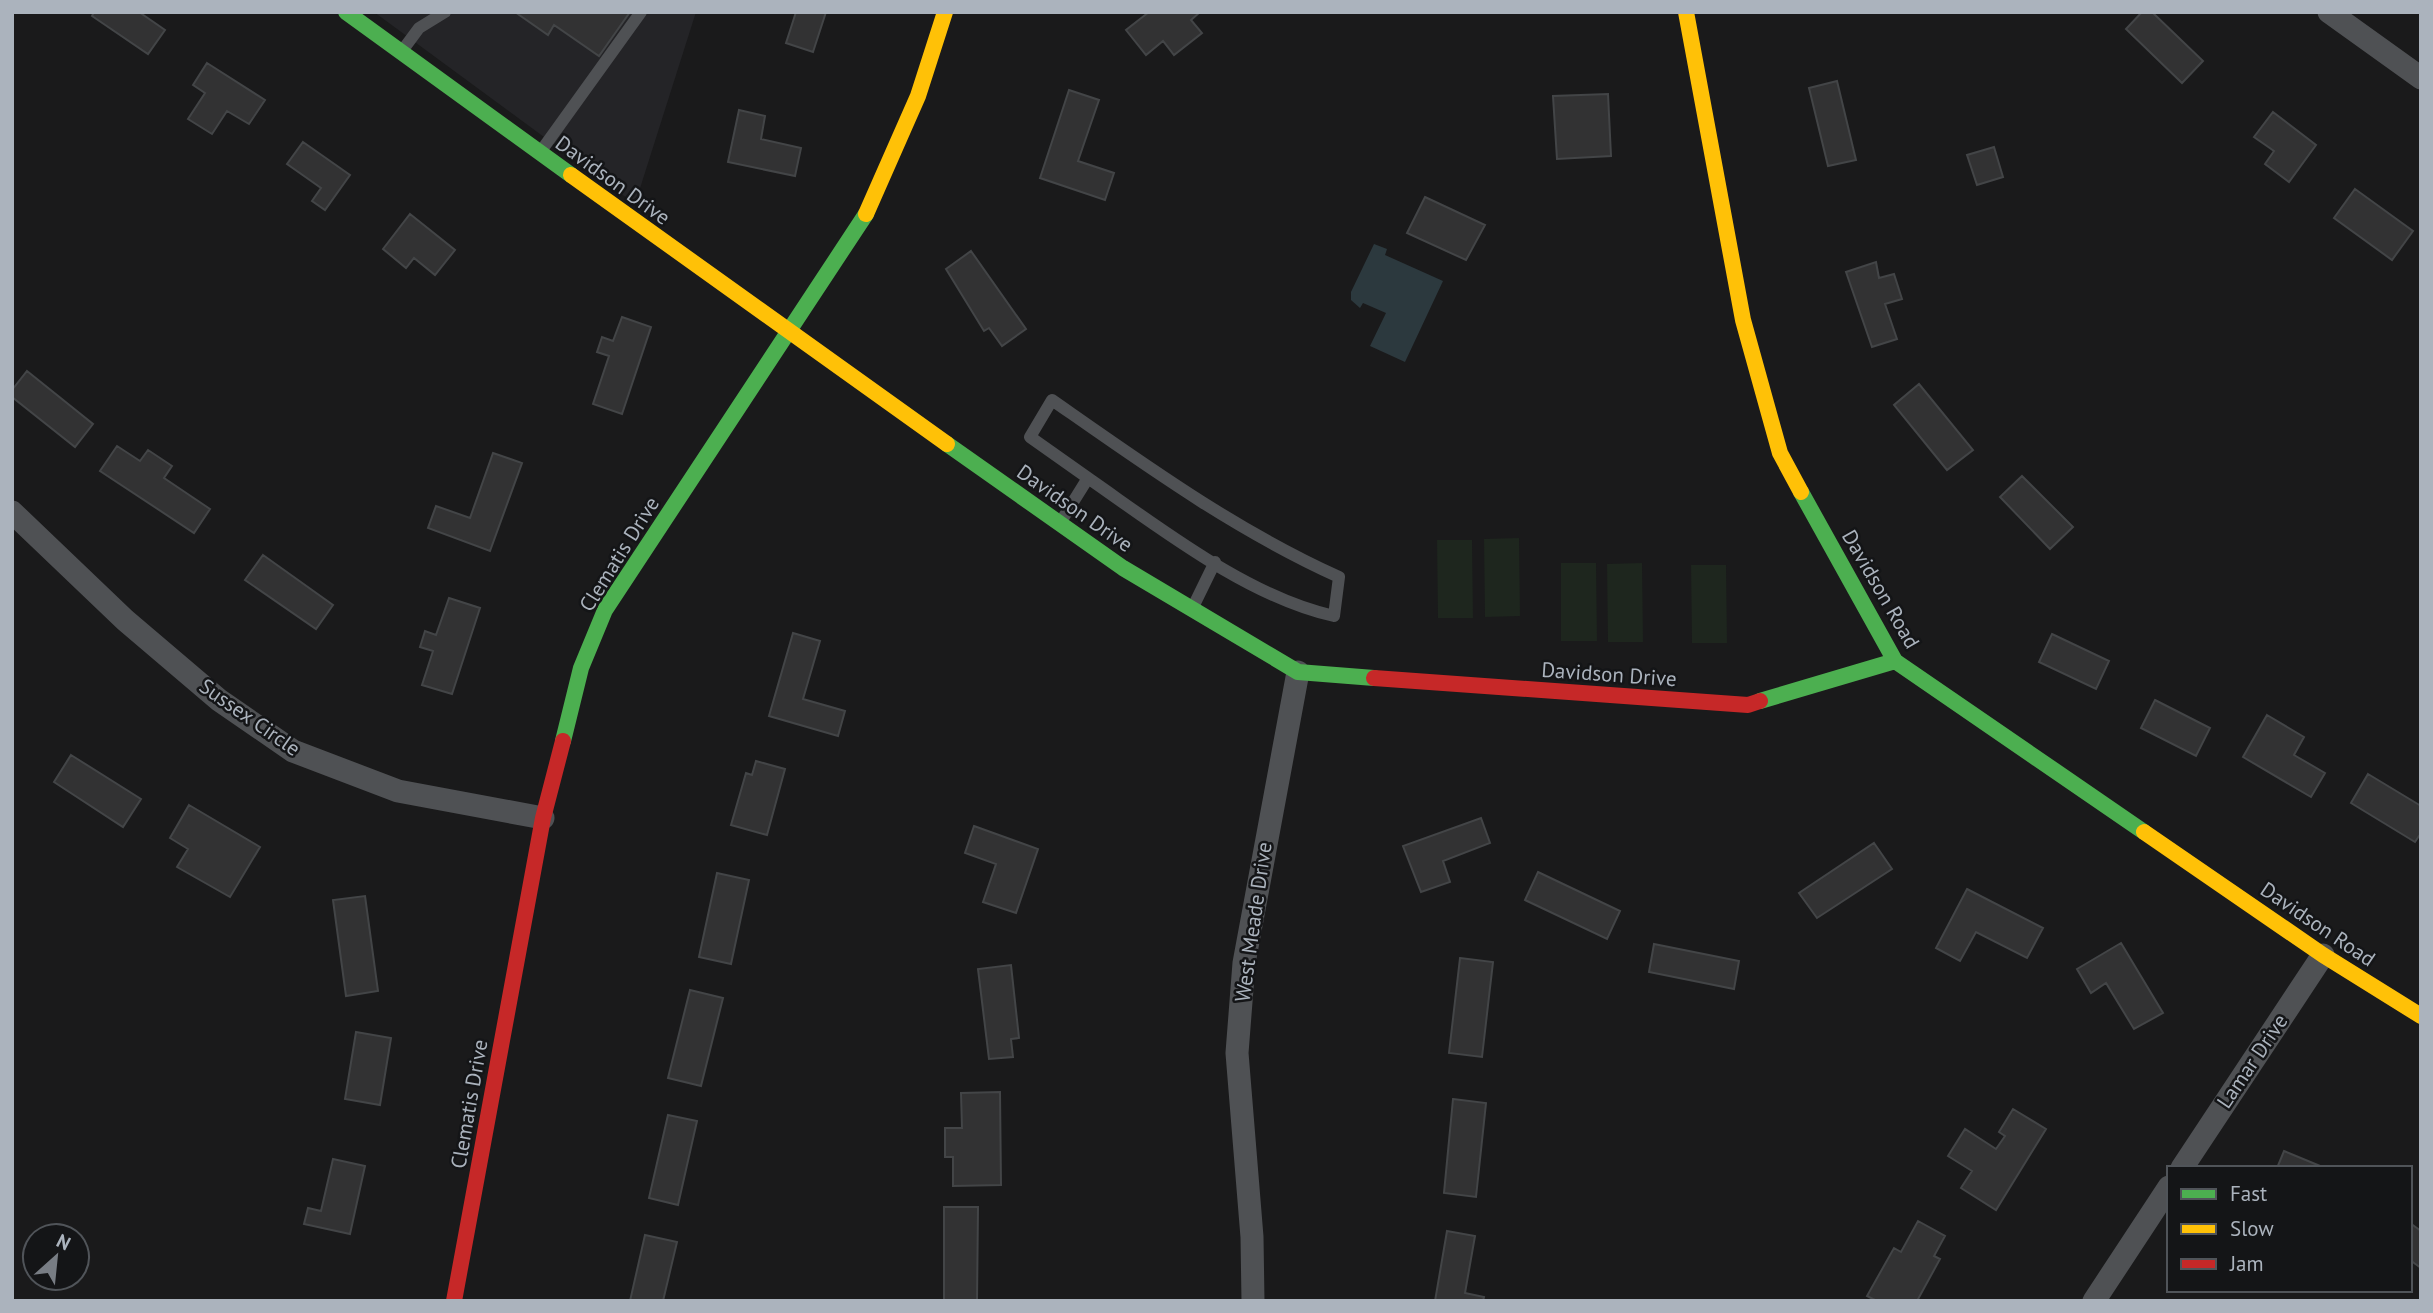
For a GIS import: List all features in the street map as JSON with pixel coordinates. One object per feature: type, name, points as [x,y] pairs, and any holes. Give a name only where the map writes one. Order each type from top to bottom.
[{"type":"street","name":"Davidson Drive","points":[[346,12],[789,332],[1123,568],[1298,672],[1748,705],[1895,660]]},
{"type":"street","name":"Clematis Drive","points":[[454,1301],[543,818],[581,668],[604,610],[862,224],[918,96],[945,12]]},
{"type":"street","name":"Davidson Road","points":[[1686,12],[1743,320],[1780,453],[1895,660],[2323,955],[2421,1016]]},
{"type":"street","points":[[2329,12],[2421,78]]},
{"type":"street","name":"Sussex Circle","points":[[12,512],[125,620],[209,691],[293,751],[398,791],[543,818]]},
{"type":"street","name":"West Meade Drive","points":[[1253,1301],[1252,1237],[1239,1091],[1240,1014],[1244,963],[1298,672]]},
{"type":"street","name":"Lamar Drive","points":[[2183,1166],[2323,955]]},
{"type":"street","points":[[2094,1301],[2167,1190]]},
{"type":"lane","points":[[401,52],[419,28],[445,12]]},
{"type":"lane","points":[[540,153],[641,12]]},
{"type":"lane","points":[[1052,400],[1229,521],[1277,549],[1339,577],[1334,616],[1307,610],[1215,562],[1088,478],[1030,437],[1052,400]]},
{"type":"lane","points":[[1060,523],[1088,478]]},
{"type":"lane","points":[[1192,609],[1215,562]]},
{"type":"shaded area","points":[[374,12],[696,12],[635,204]]},
{"type":"shaded area","points":[[1374,244],[1387,249],[1385,255],[1443,281],[1405,362],[1370,346],[1386,313],[1363,303],[1360,308],[1351,300],[1351,292]]},
{"type":"shaded area","points":[[1519,538],[1520,616],[1485,617],[1484,539]]},
{"type":"shaded area","points":[[1437,540],[1472,540],[1473,618],[1438,618]]},
{"type":"shaded area","points":[[1561,563],[1596,563],[1597,641],[1561,641]]},
{"type":"shaded area","points":[[1642,563],[1643,642],[1608,642],[1607,564]]},
{"type":"shaded area","points":[[1691,565],[1726,565],[1727,643],[1692,643]]},
{"type":"building","points":[[94,12],[139,12],[165,30],[148,54],[92,16]]},
{"type":"building","points":[[515,12],[630,12],[599,56],[554,25],[548,35]]},
{"type":"building","points":[[796,12],[826,12],[813,52],[786,43]]},
{"type":"building","points":[[1149,12],[1200,12],[1191,20],[1202,33],[1174,55],[1163,41],[1146,55],[1126,30]]},
{"type":"building","points":[[2142,12],[2152,12],[2203,61],[2182,83],[2126,29]]},
{"type":"building","points":[[207,63],[265,100],[249,124],[227,111],[212,134],[188,119],[205,93],[193,85]]},
{"type":"building","points":[[1837,81],[1856,160],[1828,166],[1809,88]]},
{"type":"building","points":[[1069,90],[1099,100],[1078,161],[1114,173],[1105,200],[1040,178]]},
{"type":"building","points":[[1608,94],[1611,156],[1557,159],[1553,96]]},
{"type":"building","points":[[739,110],[765,116],[761,139],[801,148],[795,176],[728,162]]},
{"type":"building","points":[[2273,112],[2316,145],[2289,182],[2265,164],[2274,151],[2254,137]]},
{"type":"building","points":[[303,142],[350,175],[325,210],[312,201],[321,188],[287,164]]},
{"type":"building","points":[[1994,147],[2003,177],[1977,185],[1967,155]]},
{"type":"building","points":[[2355,189],[2413,231],[2392,260],[2334,218]]},
{"type":"building","points":[[1425,197],[1485,225],[1466,260],[1407,233]]},
{"type":"building","points":[[410,214],[455,250],[435,275],[414,258],[406,268],[383,249]]},
{"type":"building","points":[[971,251],[1026,329],[1002,346],[989,328],[984,331],[946,269]]},
{"type":"building","points":[[1876,262],[1879,278],[1894,274],[1902,299],[1885,304],[1897,339],[1872,347],[1846,272]]},
{"type":"building","points":[[622,317],[651,327],[622,414],[593,404],[609,356],[597,352],[602,337],[613,341]]},
{"type":"building","points":[[27,371],[93,424],[75,447],[12,397],[12,390]]},
{"type":"building","points":[[1919,384],[1973,450],[1947,470],[1894,405]]},
{"type":"building","points":[[117,446],[140,461],[148,450],[172,466],[164,478],[210,509],[194,533],[100,471]]},
{"type":"building","points":[[493,453],[522,463],[490,551],[428,528],[436,506],[470,518]]},
{"type":"building","points":[[2022,476],[2073,527],[2050,549],[2000,497]]},
{"type":"building","points":[[263,555],[333,605],[316,629],[245,580]]},
{"type":"building","points":[[449,598],[480,608],[452,694],[422,685],[433,651],[420,647],[425,631],[436,635]]},
{"type":"building","points":[[793,633],[820,641],[803,699],[845,711],[838,736],[769,716]]},
{"type":"building","points":[[2052,634],[2109,661],[2096,689],[2039,662]]},
{"type":"building","points":[[2155,700],[2210,728],[2196,756],[2141,728]]},
{"type":"building","points":[[2267,715],[2304,737],[2294,755],[2325,773],[2311,797],[2243,757]]},
{"type":"building","points":[[71,755],[141,799],[123,827],[54,782]]},
{"type":"building","points":[[756,761],[785,769],[767,835],[731,825],[746,773],[752,775]]},
{"type":"building","points":[[2368,774],[2421,806],[2421,833],[2415,842],[2351,803]]},
{"type":"building","points":[[189,805],[260,847],[230,897],[177,867],[188,849],[170,838]]},
{"type":"building","points":[[1481,818],[1490,843],[1443,861],[1450,882],[1421,892],[1403,846]]},
{"type":"building","points":[[974,826],[1038,849],[1016,913],[983,902],[996,864],[965,853]]},
{"type":"building","points":[[1874,843],[1892,869],[1817,918],[1799,893]]},
{"type":"building","points":[[1538,872],[1620,911],[1607,939],[1525,900]]},
{"type":"building","points":[[717,873],[749,880],[731,964],[699,957]]},
{"type":"building","points":[[1967,889],[2043,928],[2027,958],[1976,932],[1960,961],[1936,948]]},
{"type":"building","points":[[365,896],[378,991],[346,996],[333,900]]},
{"type":"building","points":[[2121,943],[2163,1013],[2134,1029],[2106,983],[2091,993],[2077,969]]},
{"type":"building","points":[[1654,944],[1739,961],[1734,989],[1649,972]]},
{"type":"building","points":[[1460,958],[1493,962],[1482,1057],[1449,1053]]},
{"type":"building","points":[[1011,965],[1019,1038],[1011,1039],[1013,1057],[989,1059],[978,969]]},
{"type":"building","points":[[690,990],[723,998],[701,1086],[668,1078]]},
{"type":"building","points":[[356,1032],[391,1038],[380,1105],[345,1099]]},
{"type":"building","points":[[1000,1092],[1001,1185],[953,1186],[953,1157],[945,1157],[945,1128],[962,1128],[961,1093]]},
{"type":"building","points":[[1453,1099],[1486,1103],[1476,1197],[1444,1193]]},
{"type":"building","points":[[2013,1109],[2046,1129],[1996,1210],[1961,1188],[1972,1171],[1948,1156],[1965,1129],[1996,1149],[2005,1136],[1999,1132]]},
{"type":"building","points":[[668,1115],[697,1121],[678,1205],[649,1198]]},
{"type":"building","points":[[2284,1151],[2320,1166],[2278,1166]]},
{"type":"building","points":[[333,1159],[365,1166],[350,1234],[304,1224],[308,1208],[321,1211]]},
{"type":"building","points":[[944,1207],[978,1207],[977,1301],[944,1301]]},
{"type":"building","points":[[1918,1221],[1945,1236],[1934,1256],[1940,1259],[1917,1301],[1877,1301],[1867,1296],[1894,1248],[1901,1252]]},
{"type":"building","points":[[2412,1224],[2421,1231],[2421,1268],[2412,1261]]},
{"type":"building","points":[[1447,1231],[1475,1236],[1465,1293],[1484,1297],[1483,1301],[1435,1301]]},
{"type":"building","points":[[645,1235],[677,1242],[663,1301],[630,1301]]},
{"type":"traffic: fast","points":[[346,12],[571,175]]},
{"type":"traffic: fast","points":[[563,741],[581,668],[605,610],[866,214]]},
{"type":"traffic: fast","points":[[947,444],[1123,568],[1298,672],[1374,678]]},
{"type":"traffic: fast","points":[[1801,492],[1895,661],[2144,832]]},
{"type":"traffic: fast","points":[[1760,701],[1895,661]]},
{"type":"traffic: slow","points":[[866,214],[918,96],[945,12]]},
{"type":"traffic: slow","points":[[1686,12],[1743,320],[1780,453],[1801,492]]},
{"type":"traffic: slow","points":[[571,175],[947,444]]},
{"type":"traffic: slow","points":[[2144,832],[2323,955],[2421,1016]]},
{"type":"traffic: jam","points":[[1374,678],[1748,705],[1760,701]]},
{"type":"traffic: jam","points":[[454,1301],[543,818],[563,741]]}]
